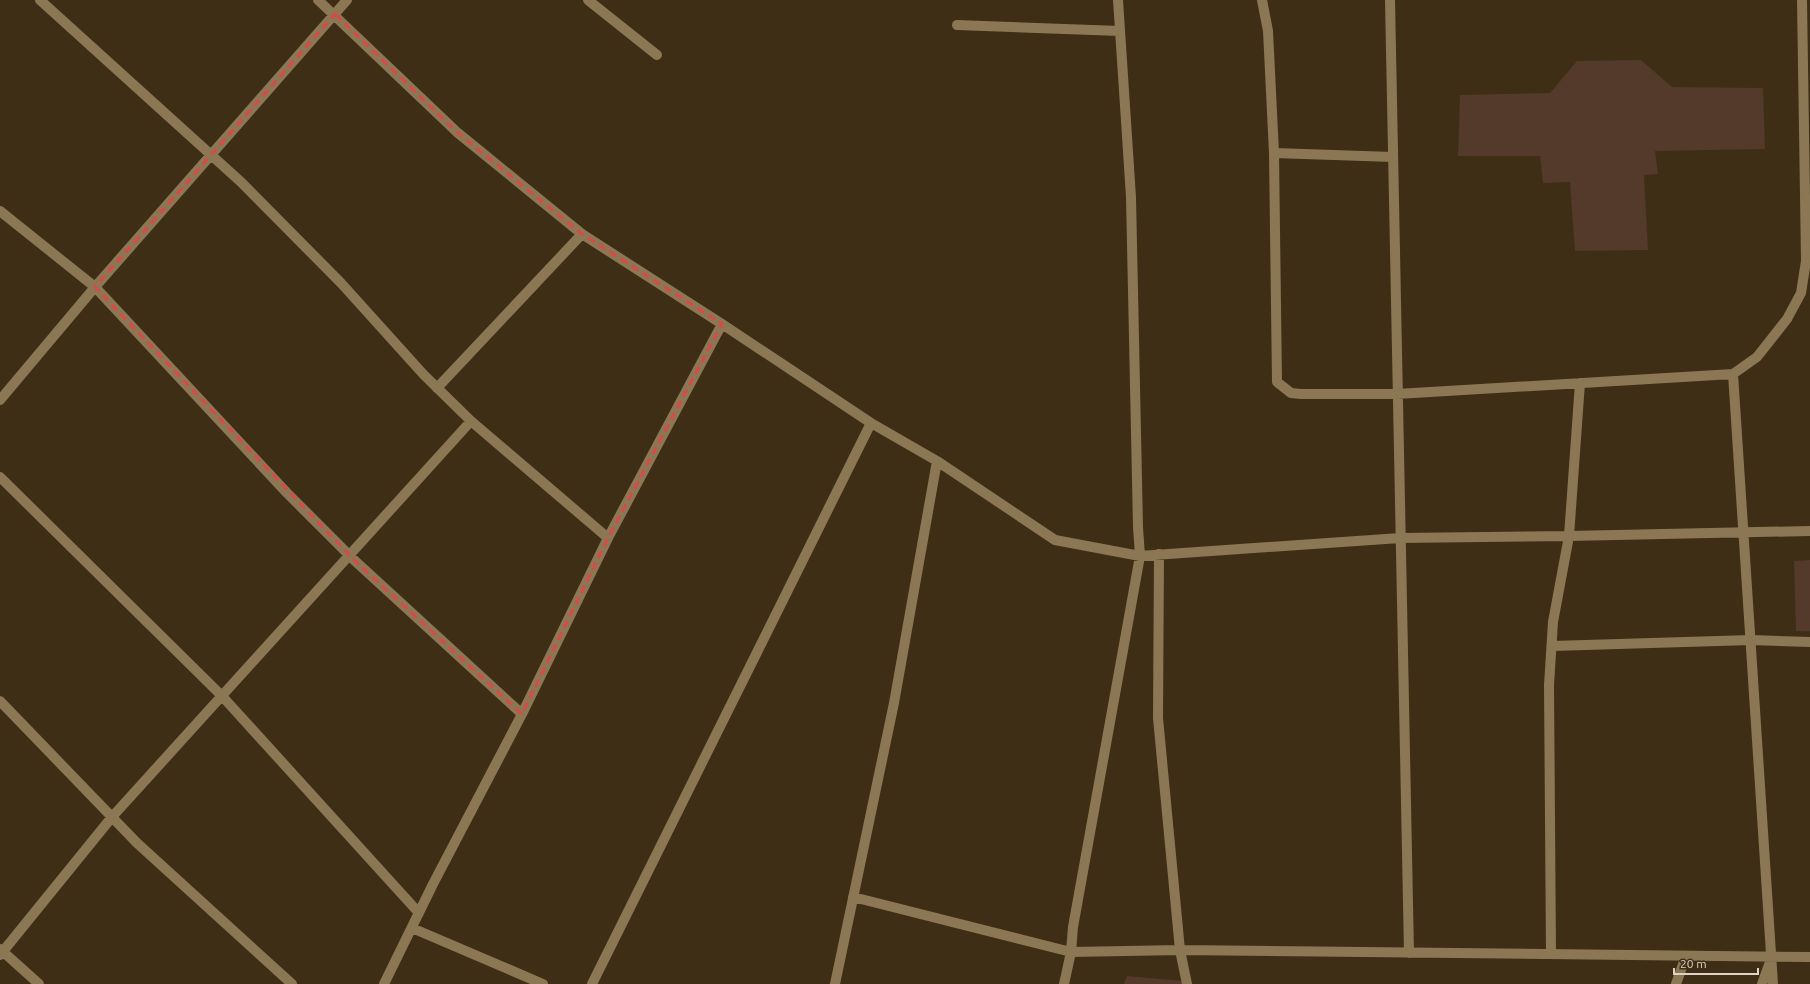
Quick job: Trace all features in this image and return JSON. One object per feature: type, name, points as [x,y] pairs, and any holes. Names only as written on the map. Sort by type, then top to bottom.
[{"type":"street","points":[[40,0],[211,154],[341,283],[437,388],[471,422],[608,538]]},
{"type":"street","points":[[318,0],[458,133],[582,234],[722,324],[871,423],[938,461],[1055,540],[1140,556],[1400,538],[1810,531]]},
{"type":"street","points":[[0,400],[95,287],[347,0]]},
{"type":"street","points":[[588,0],[657,55]]},
{"type":"street","points":[[1064,984],[1071,952],[1073,927],[1140,556],[1138,527],[1131,197],[1118,0]]},
{"type":"street","points":[[1262,0],[1268,31],[1274,153],[1277,382],[1291,393],[1300,394],[1397,394],[1733,374],[1757,357],[1788,319],[1801,293],[1806,261],[1802,0]]},
{"type":"street","points":[[1390,0],[1409,953]]},
{"type":"street","points":[[957,25],[1120,31]]},
{"type":"street","points":[[1274,153],[1393,157]]},
{"type":"street","points":[[0,211],[95,287],[287,493],[349,555],[522,714]]},
{"type":"street","points":[[437,388],[582,234]]},
{"type":"street","points":[[384,984],[522,714],[608,538],[722,324]]},
{"type":"street","points":[[1733,374],[1773,984]]},
{"type":"street","points":[[1551,954],[1549,684],[1553,622],[1569,536],[1580,383]]},
{"type":"street","points":[[39,984],[1,952],[112,817],[471,422]]},
{"type":"street","points":[[592,984],[871,423]]},
{"type":"street","points":[[835,984],[894,703],[938,461]]},
{"type":"street","points":[[0,477],[222,696],[419,913]]},
{"type":"street","points":[[1159,554],[1158,718],[1180,950],[1187,984]]},
{"type":"street","points":[[1552,646],[1751,640],[1810,642]]},
{"type":"street","points":[[0,701],[137,843],[292,984]]},
{"type":"street","points":[[853,897],[1071,952],[1180,950],[1810,957]]},
{"type":"street","points":[[412,928],[543,984]]},
{"type":"street","points":[[1676,984],[1686,956]]},
{"type":"street","points":[[1762,984],[1772,957]]},
{"type":"highlighted area","points":[[335,14],[458,133],[582,234],[722,324],[608,538],[522,714],[354,560],[95,287]]},
{"type":"building","points":[[1641,60],[1672,87],[1763,88],[1765,149],[1655,151],[1658,174],[1644,175],[1648,250],[1575,251],[1570,182],[1543,183],[1540,156],[1458,156],[1460,95],[1550,93],[1577,61]]},
{"type":"building","points":[[1810,560],[1810,631],[1796,631],[1794,561]]},
{"type":"building","points":[[1127,976],[1183,981],[1183,984],[1124,984]]}]
